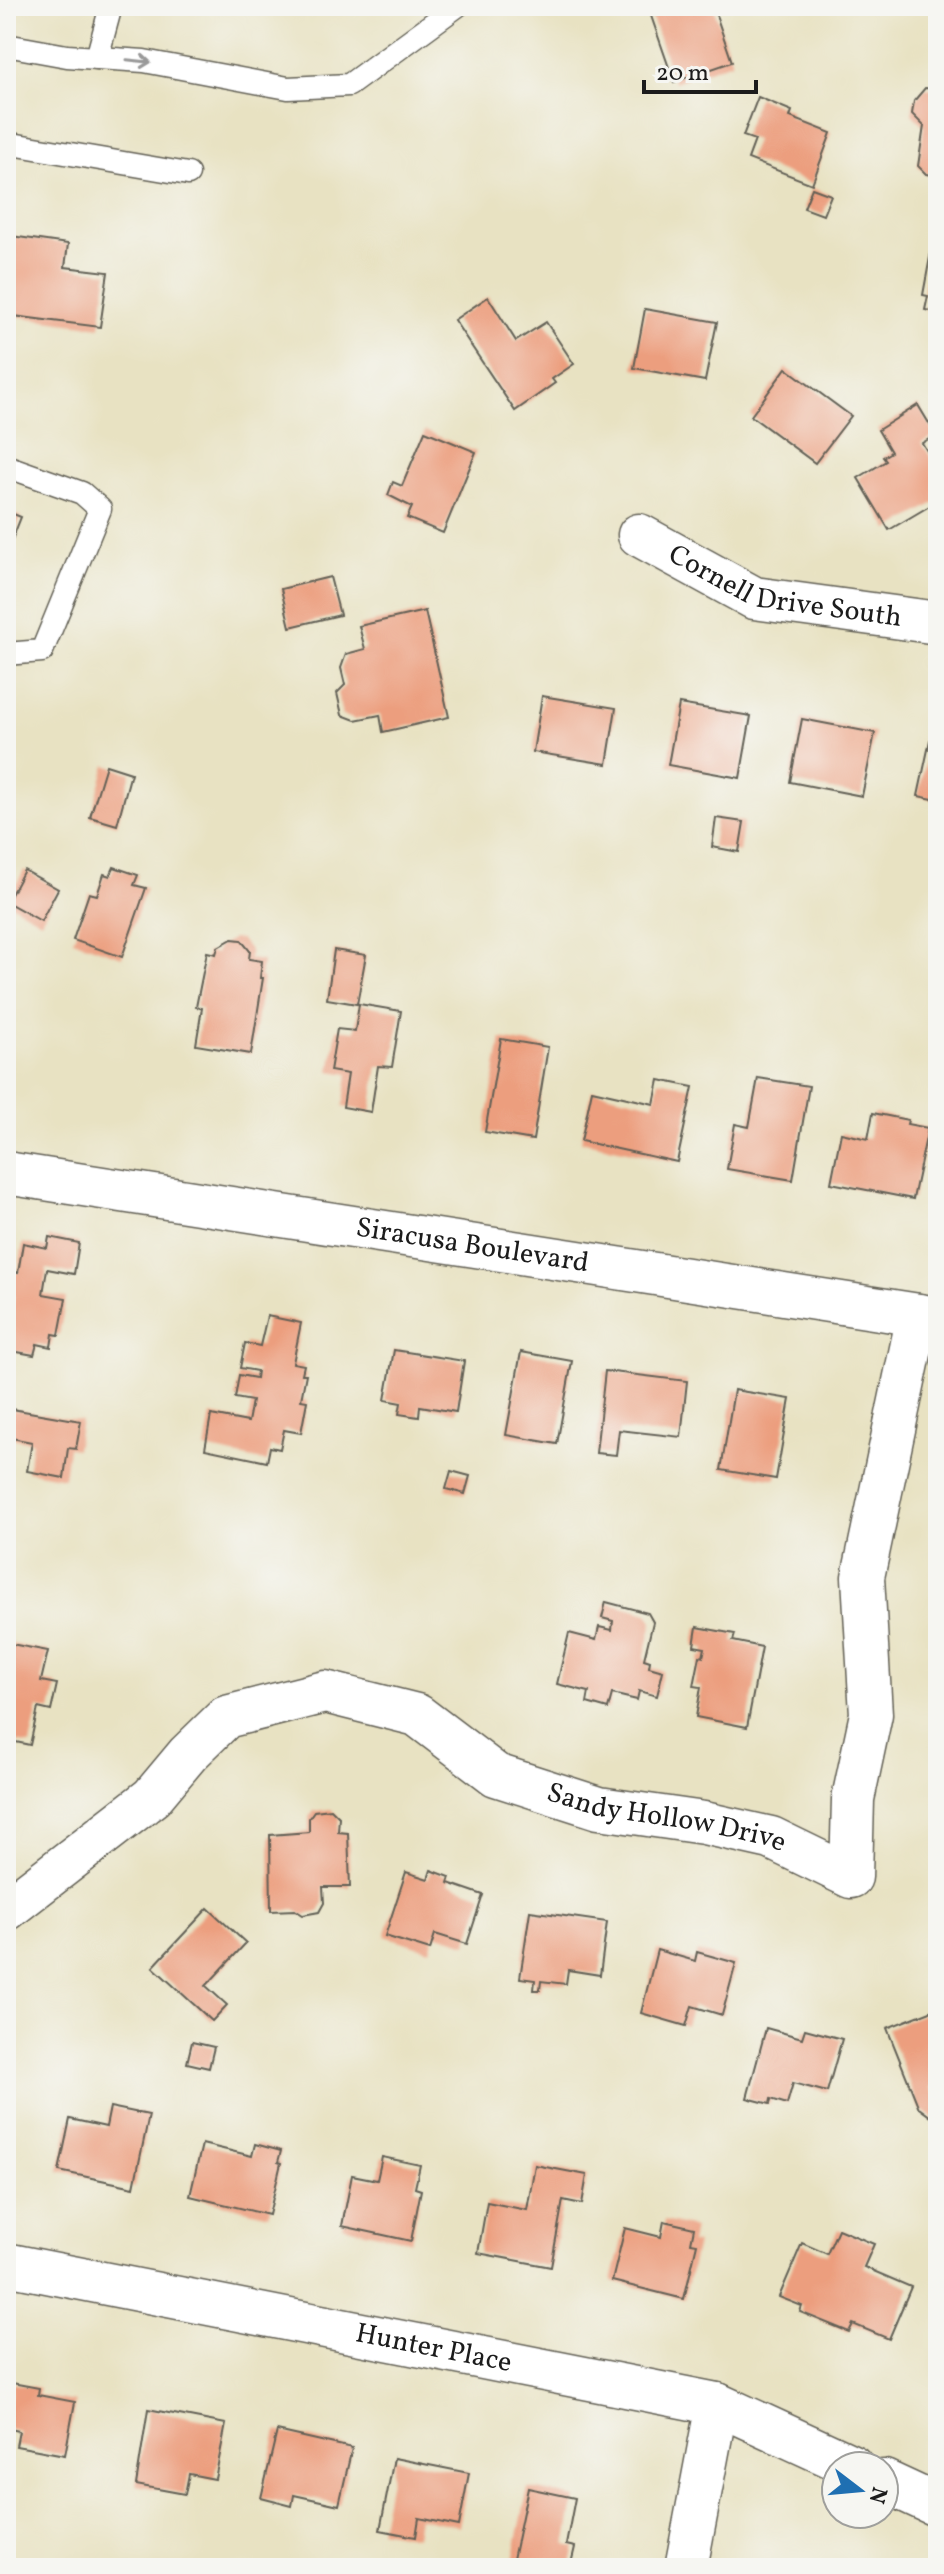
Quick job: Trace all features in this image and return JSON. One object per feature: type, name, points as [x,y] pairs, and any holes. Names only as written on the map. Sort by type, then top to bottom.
[{"type":"street","name":"Cornell Drive South","points":[[639,535],[754,598],[938,623]]},
{"type":"street","name":"Siracusa Boulevard","points":[[6,1173],[928,1317]]},
{"type":"street","name":"Sandy Hollow Drive","points":[[6,1910],[152,1797],[188,1754],[226,1717],[325,1692],[417,1715],[496,1775],[599,1808],[704,1823],[771,1838],[851,1877],[853,1799],[871,1714],[863,1577],[928,1317]]},
{"type":"street","name":"Hunter Place","points":[[6,2264],[717,2404],[820,2451]]},
{"type":"street","points":[[686,2568],[717,2404]]},
{"type":"street","points":[[900,2488],[938,2506]]},
{"type":"lane","points":[[97,58],[111,6]]},
{"type":"lane","points":[[6,45],[67,56],[144,61],[288,88],[349,85],[457,6]]},
{"type":"lane","points":[[6,143],[188,174]]},
{"type":"lane","points":[[6,466],[82,493],[100,509],[42,651],[6,654]]},
{"type":"building","points":[[671,6],[713,6],[732,62],[674,82],[650,13]]},
{"type":"building","points":[[925,88],[935,89],[938,94],[938,176],[926,174],[918,166],[924,126],[912,114],[914,101]]},
{"type":"building","points":[[758,97],[792,111],[790,117],[831,133],[812,184],[748,159],[755,140],[743,136]]},
{"type":"building","points":[[812,188],[831,195],[823,215],[804,208]]},
{"type":"building","points":[[935,230],[938,230],[938,312],[925,310],[928,296],[923,295]]},
{"type":"building","points":[[11,236],[68,244],[65,267],[108,272],[100,327],[6,315],[6,258]]},
{"type":"building","points":[[488,297],[516,341],[546,322],[574,364],[552,379],[555,383],[515,411],[454,320]]},
{"type":"building","points":[[645,309],[717,322],[705,381],[634,368]]},
{"type":"building","points":[[786,368],[851,416],[815,463],[751,416]]},
{"type":"building","points":[[918,405],[936,435],[922,443],[938,468],[938,501],[889,530],[858,478],[886,461],[883,457],[891,452],[878,430]]},
{"type":"building","points":[[425,431],[476,452],[443,533],[407,518],[412,507],[388,495],[393,482],[402,486]]},
{"type":"building","points":[[6,511],[21,517],[6,555]]},
{"type":"building","points":[[330,577],[340,615],[290,627],[281,589]]},
{"type":"building","points":[[425,611],[449,717],[383,732],[380,715],[355,720],[342,715],[337,693],[345,685],[341,668],[346,654],[365,649],[359,626]]},
{"type":"building","points":[[542,696],[616,708],[607,764],[533,752]]},
{"type":"building","points":[[679,704],[751,716],[740,778],[668,765]]},
{"type":"building","points":[[802,719],[875,733],[862,796],[790,782]]},
{"type":"building","points":[[930,740],[938,741],[938,800],[918,796]]},
{"type":"building","points":[[106,765],[131,773],[117,825],[90,817]]},
{"type":"building","points":[[716,818],[744,822],[739,852],[712,847]]},
{"type":"building","points":[[114,867],[138,875],[134,885],[146,888],[122,957],[73,940],[89,893],[97,895],[104,874],[110,876]]},
{"type":"building","points":[[24,870],[58,889],[41,921],[7,902]]},
{"type":"building","points":[[232,939],[241,940],[250,951],[249,959],[262,961],[260,978],[263,978],[251,1054],[196,1045],[202,1008],[196,1007],[207,952],[216,954],[218,947]]},
{"type":"building","points":[[334,950],[366,955],[357,1004],[327,999]]},
{"type":"building","points":[[359,1004],[401,1011],[392,1067],[378,1066],[371,1112],[343,1107],[348,1074],[330,1071],[337,1029],[355,1031]]},
{"type":"building","points":[[501,1039],[548,1047],[533,1140],[485,1132]]},
{"type":"building","points":[[758,1078],[809,1086],[793,1180],[727,1169],[735,1124],[749,1127]]},
{"type":"building","points":[[659,1080],[693,1087],[677,1162],[581,1141],[592,1090],[654,1104]]},
{"type":"building","points":[[873,1113],[908,1120],[907,1124],[928,1128],[913,1199],[831,1183],[841,1133],[868,1139]]},
{"type":"building","points":[[49,1237],[79,1243],[74,1274],[47,1269],[43,1294],[66,1298],[59,1335],[53,1334],[51,1347],[37,1344],[34,1355],[6,1350],[6,1323],[9,1323],[14,1296],[6,1295],[6,1271],[18,1273],[23,1243],[47,1248]]},
{"type":"building","points":[[267,1316],[301,1323],[293,1363],[304,1365],[302,1374],[306,1374],[301,1400],[307,1401],[301,1433],[284,1430],[280,1449],[270,1447],[267,1462],[205,1449],[211,1415],[248,1422],[252,1401],[235,1398],[239,1375],[256,1378],[257,1371],[240,1368],[245,1343],[260,1346]]},
{"type":"building","points":[[394,1350],[464,1361],[456,1412],[420,1406],[419,1417],[399,1414],[401,1403],[385,1400]]},
{"type":"building","points":[[521,1352],[572,1361],[557,1444],[506,1435]]},
{"type":"building","points":[[605,1371],[687,1381],[681,1437],[619,1430],[616,1455],[596,1453]]},
{"type":"building","points":[[734,1390],[790,1399],[776,1479],[721,1470]]},
{"type":"building","points":[[6,1408],[81,1421],[76,1449],[68,1448],[64,1478],[27,1471],[32,1442],[6,1437]]},
{"type":"building","points":[[451,1471],[470,1476],[465,1494],[446,1489]]},
{"type":"building","points":[[606,1602],[648,1613],[653,1622],[644,1659],[650,1661],[649,1667],[663,1671],[657,1696],[639,1691],[637,1700],[612,1694],[608,1709],[587,1703],[589,1692],[557,1684],[569,1633],[596,1640],[599,1627],[612,1630],[613,1621],[602,1618]]},
{"type":"building","points":[[697,1627],[735,1634],[733,1641],[762,1647],[747,1727],[696,1717],[701,1687],[694,1686],[700,1656],[703,1657],[705,1648],[694,1646]]},
{"type":"building","points":[[6,1643],[48,1651],[41,1681],[57,1684],[51,1711],[38,1708],[30,1745],[6,1740]]},
{"type":"building","points":[[331,1809],[339,1817],[338,1832],[348,1833],[350,1887],[323,1887],[324,1903],[319,1912],[303,1915],[295,1910],[271,1911],[270,1835],[309,1832],[309,1818],[314,1811]]},
{"type":"building","points":[[431,1870],[450,1877],[448,1883],[483,1895],[467,1944],[435,1934],[430,1950],[385,1936],[406,1872],[428,1879]]},
{"type":"building","points":[[208,1908],[246,1943],[206,1986],[227,2005],[212,2021],[153,1967]]},
{"type":"building","points":[[530,1911],[607,1922],[600,1975],[568,1970],[566,1984],[541,1981],[540,1990],[534,1990],[535,1980],[520,1978]]},
{"type":"building","points":[[657,1950],[695,1961],[697,1952],[736,1963],[722,2015],[692,2006],[686,2026],[641,2013]]},
{"type":"building","points":[[938,2008],[938,2084],[931,2087],[938,2100],[938,2122],[919,2108],[887,2028]]},
{"type":"building","points":[[766,2028],[802,2038],[805,2029],[842,2039],[827,2092],[793,2083],[787,2104],[771,2099],[770,2104],[747,2098]]},
{"type":"building","points":[[192,2042],[214,2047],[209,2068],[187,2063]]},
{"type":"building","points":[[110,2107],[149,2115],[134,2187],[59,2171],[70,2119],[106,2127]]},
{"type":"building","points":[[202,2144],[252,2156],[255,2144],[281,2151],[269,2215],[190,2196]]},
{"type":"building","points":[[382,2157],[420,2165],[415,2188],[421,2190],[411,2241],[342,2226],[352,2175],[377,2180]]},
{"type":"building","points":[[535,2165],[587,2175],[582,2204],[563,2200],[551,2267],[478,2253],[487,2202],[527,2210]]},
{"type":"building","points":[[664,2221],[694,2228],[691,2243],[697,2244],[684,2299],[612,2281],[625,2228],[661,2237]]},
{"type":"building","points":[[838,2229],[874,2244],[864,2267],[911,2287],[889,2339],[853,2324],[849,2332],[800,2312],[802,2306],[779,2297],[802,2243],[827,2254]]},
{"type":"building","points":[[12,2383],[39,2388],[38,2395],[75,2402],[65,2455],[16,2446],[19,2431],[6,2428]]},
{"type":"building","points":[[148,2409],[226,2424],[215,2479],[189,2474],[185,2494],[136,2485]]},
{"type":"building","points":[[277,2431],[352,2448],[339,2505],[294,2495],[292,2506],[261,2498]]},
{"type":"building","points":[[394,2458],[469,2473],[459,2526],[419,2518],[416,2537],[380,2530]]},
{"type":"building","points":[[528,2488],[575,2498],[566,2545],[575,2547],[570,2568],[531,2568],[512,2564]]}]
